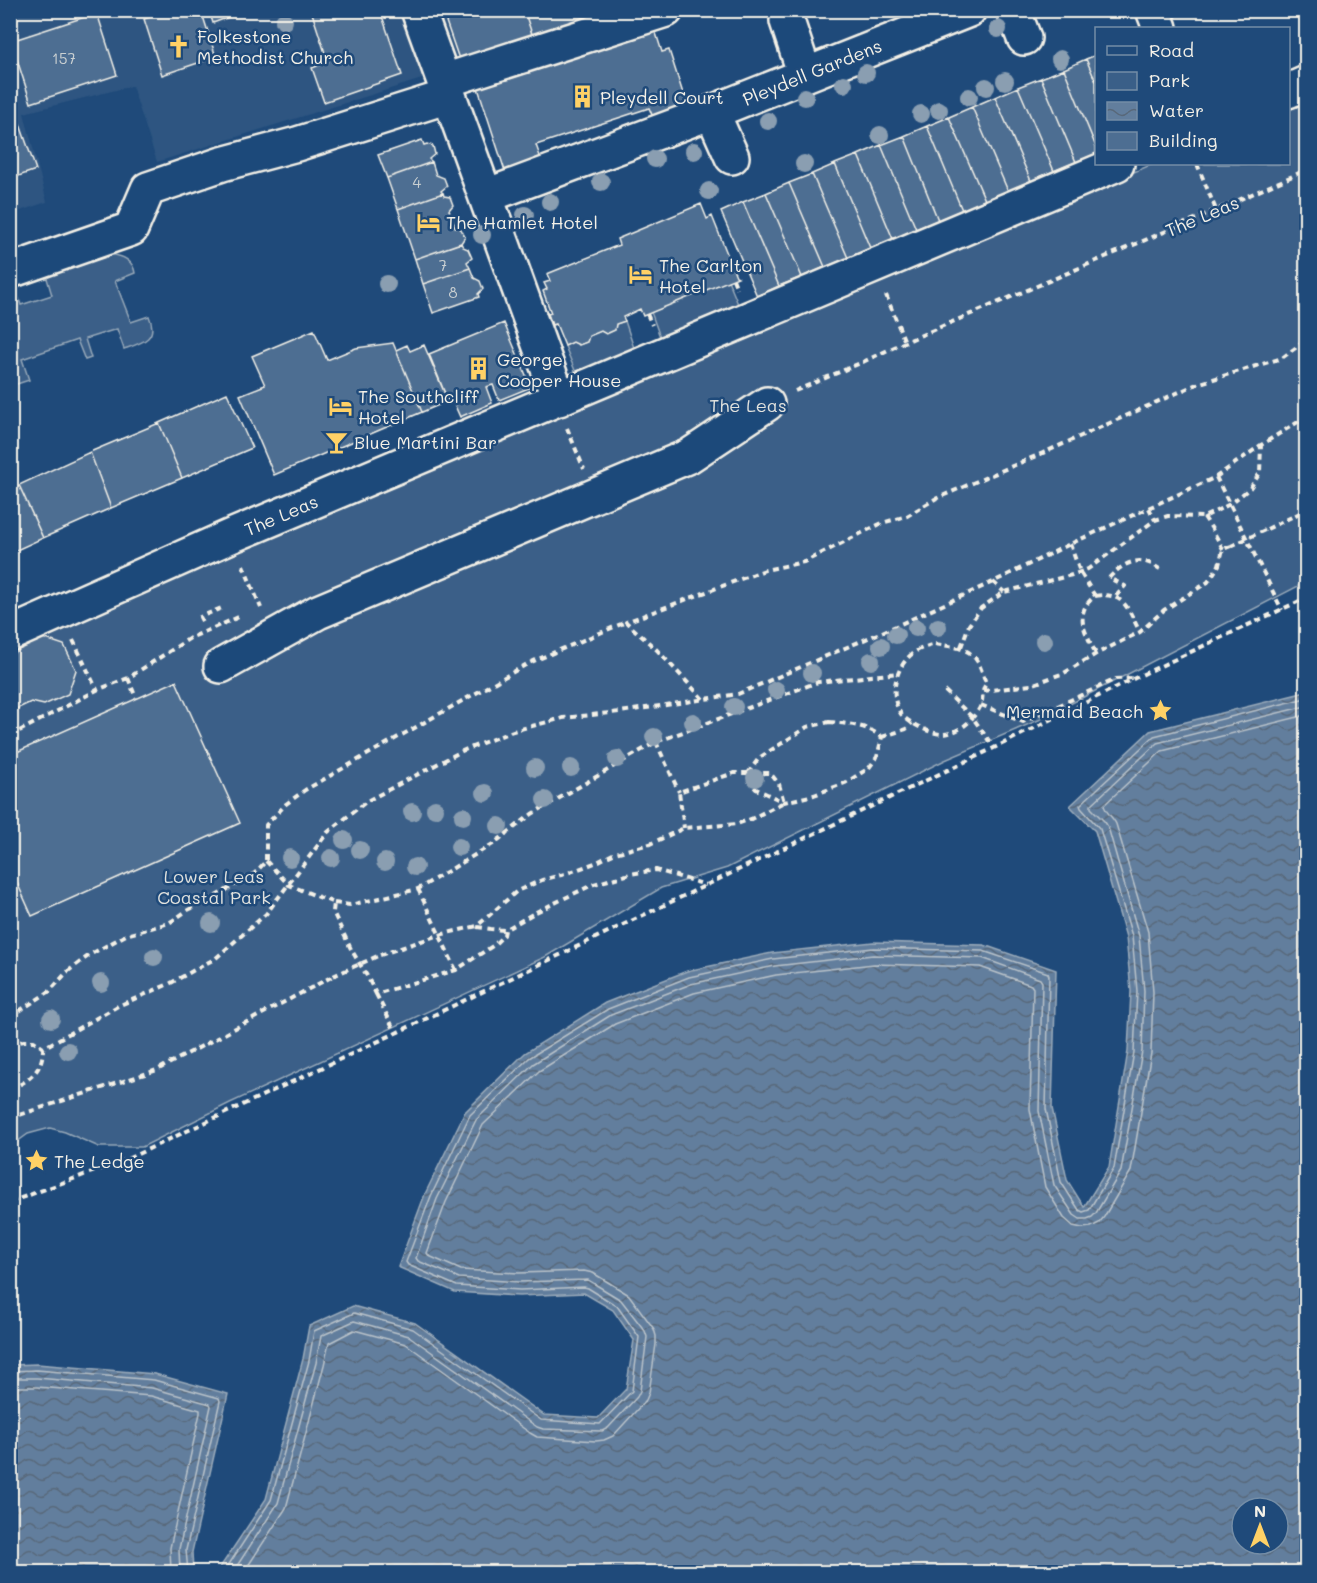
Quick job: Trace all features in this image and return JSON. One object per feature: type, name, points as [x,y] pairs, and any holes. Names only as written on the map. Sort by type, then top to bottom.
[{"type":"street","points":[[418,10],[559,399]]},
{"type":"street","points":[[10,271],[132,229],[148,189],[222,164],[297,144],[666,10]]},
{"type":"street","name":"Pleydell Gardens","points":[[486,196],[712,112],[969,10]]},
{"type":"street","points":[[1153,10],[1160,27]]},
{"type":"street","points":[[787,21],[805,75]]},
{"type":"street","points":[[1290,90],[1306,83]]},
{"type":"street","points":[[712,112],[732,157]]},
{"type":"street","name":"The Leas","points":[[10,634],[231,536],[1115,165]]},
{"type":"street","points":[[221,666],[318,612],[689,456],[767,404]]},
{"type":"path","points":[[1197,165],[1216,210]]},
{"type":"path","name":"The Leas","points":[[767,404],[904,342],[1306,170]]},
{"type":"path","points":[[10,1017],[50,991],[67,972],[92,954],[126,935],[169,923],[255,873],[266,861],[266,825],[286,804],[305,790],[529,663],[626,622],[765,570],[804,562],[882,523],[907,516],[935,498],[1043,453],[1197,384],[1282,358],[1306,340]]},
{"type":"path","points":[[559,399],[560,412],[587,477]]},
{"type":"path","points":[[43,1048],[118,1006],[169,984],[216,958],[266,914],[328,832],[367,801],[462,751],[513,731],[563,718],[620,712],[738,694],[993,582],[1216,477],[1306,417]]},
{"type":"path","points":[[961,647],[969,625],[981,609],[1004,592],[1072,576],[1088,569],[1155,519],[1168,516],[1204,516],[1230,504],[1250,488],[1260,472],[1261,445]]},
{"type":"path","points":[[1216,477],[1282,610]]},
{"type":"path","points":[[1149,507],[1155,519]]},
{"type":"path","points":[[1223,549],[1306,510]]},
{"type":"path","points":[[983,692],[1031,685],[1064,674],[1096,654],[1140,632],[1164,610],[1208,582],[1219,566],[1223,549],[1204,516]]},
{"type":"path","points":[[1070,544],[1080,572],[1095,596]]},
{"type":"path","points":[[1116,597],[1125,586],[1110,579],[1117,569],[1135,562],[1146,561],[1160,569]]},
{"type":"path","points":[[993,582],[1004,592]]},
{"type":"path","points":[[1096,654],[1083,626],[1082,612],[1089,600],[1095,596],[1105,594],[1116,597],[1125,605],[1140,632]]},
{"type":"path","points":[[10,1202],[125,1160],[1306,598]]},
{"type":"path","points":[[202,621],[200,617],[224,607]]},
{"type":"path","points":[[60,612],[97,690]]},
{"type":"path","points":[[626,622],[657,650],[703,699]]},
{"type":"path","points":[[935,644],[961,647],[968,650],[982,668],[986,684],[983,688],[981,705],[973,718],[955,731],[941,734],[919,728],[901,714],[895,699],[898,673],[907,658],[921,648],[935,644]]},
{"type":"path","points":[[266,861],[289,885],[334,903],[350,905],[418,889],[493,844],[532,814],[656,742],[818,682],[898,673]]},
{"type":"path","points":[[981,705],[1023,722],[1116,680],[1137,677]]},
{"type":"path","points":[[128,678],[136,698]]},
{"type":"path","points":[[945,691],[973,718],[994,748]]},
{"type":"path","points":[[784,802],[756,789],[749,781],[749,772],[759,758],[807,728],[829,722],[871,729],[882,737]]},
{"type":"path","points":[[882,737],[906,729],[912,723]]},
{"type":"path","points":[[477,926],[517,891],[542,880],[595,863],[615,853],[650,844],[684,828],[737,824],[752,819],[784,802],[814,795],[845,783],[869,768],[877,757],[882,737]]},
{"type":"path","points":[[656,742],[679,792],[684,828]]},
{"type":"path","points":[[679,792],[734,773],[770,773],[780,784],[784,802]]},
{"type":"path","points":[[10,1118],[157,1070],[333,976],[380,955],[439,935],[477,926],[505,930],[594,884],[630,874],[656,870],[707,885]]},
{"type":"path","points":[[418,889],[456,970]]},
{"type":"path","points":[[334,903],[333,912],[396,1033]]},
{"type":"path","points":[[376,994],[456,970],[494,945],[504,935],[505,930]]},
{"type":"path","points":[[10,1044],[34,1041],[43,1048]]},
{"type":"path","points":[[10,1089],[37,1071],[43,1060],[43,1048]]},
{"type":"shaded area","points":[[10,11],[639,11],[157,162],[132,86],[24,113],[47,202],[11,214]]},
{"type":"green space","name":"Lower Leas Coastal Park","points":[[1306,98],[1306,582],[1041,719],[945,760],[727,868],[661,888],[545,957],[230,1103],[142,1147],[99,1147],[50,1128],[28,1134],[17,1142],[11,1157],[11,646],[1151,165],[1290,165],[1290,106]]},
{"type":"green space","points":[[108,254],[117,255],[132,264],[135,273],[115,281],[131,322],[149,316],[152,324],[150,335],[142,342],[124,349],[117,329],[85,339],[91,358],[85,360],[77,340],[22,359],[29,380],[11,386],[10,286],[14,285],[21,305],[52,295],[46,275]]},
{"type":"green space","points":[[728,280],[738,304],[660,337],[651,312]]},
{"type":"green space","points":[[625,321],[634,348],[576,373],[565,346],[573,342],[579,345],[587,342],[589,336],[601,331],[607,334],[615,330],[616,324]]},
{"type":"water","points":[[1306,692],[1306,1572],[217,1572],[266,1499],[303,1359],[309,1326],[353,1306],[415,1323],[544,1415],[598,1418],[626,1389],[634,1340],[613,1310],[584,1293],[519,1296],[455,1292],[398,1267],[425,1194],[465,1112],[525,1053],[605,1003],[687,971],[772,953],[873,942],[984,945],[1056,970],[1052,1108],[1067,1180],[1084,1207],[1109,1167],[1128,1051],[1131,991],[1126,937],[1095,831],[1070,806],[1150,731]]},
{"type":"water","points":[[37,1364],[155,1374],[228,1394],[192,1552],[193,1572],[11,1572],[11,1365]]},
{"type":"building","points":[[171,10],[201,10],[216,57],[162,75],[144,19]]},
{"type":"building","points":[[209,10],[248,10],[213,23]]},
{"type":"building","points":[[311,10],[380,10],[402,75],[324,102],[312,68],[328,62]]},
{"type":"building","points":[[442,10],[524,10],[534,40],[460,62]]},
{"type":"building","points":[[524,10],[605,10],[608,17],[534,40]]},
{"type":"building","points":[[97,13],[117,75],[31,103],[11,41]]},
{"type":"building","name":"Pleydell Court","points":[[655,30],[662,52],[669,50],[687,106],[653,117],[649,108],[536,145],[541,159],[505,171],[478,88]]},
{"type":"building","points":[[1095,55],[1095,80],[1086,59]]},
{"type":"building","points":[[1086,59],[1095,80],[1095,145],[1064,69]]},
{"type":"building","points":[[1064,69],[1095,145],[1095,154],[1076,162],[1041,78]]},
{"type":"building","points":[[1041,78],[1076,162],[1054,171],[1018,87]]},
{"type":"building","points":[[1018,87],[1054,171],[1031,181],[995,97]]},
{"type":"building","points":[[10,96],[36,170],[10,179]]},
{"type":"building","points":[[995,97],[1031,181],[1008,191],[972,107]]},
{"type":"building","points":[[972,107],[1008,191],[985,200],[949,117]]},
{"type":"building","points":[[949,117],[985,200],[962,210],[927,126]]},
{"type":"building","points":[[927,126],[962,210],[938,220],[904,136]]},
{"type":"building","points":[[904,136],[938,220],[916,229],[881,145]]},
{"type":"building","points":[[422,140],[424,145],[433,146],[435,154],[429,159],[432,162],[387,178],[378,155]]},
{"type":"building","points":[[881,145],[916,229],[893,239],[858,155]]},
{"type":"building","points":[[858,155],[893,239],[870,248],[835,164]]},
{"type":"building","points":[[432,162],[436,175],[444,178],[447,186],[441,191],[443,193],[398,209],[387,178]]},
{"type":"building","points":[[835,164],[870,248],[848,258],[812,174]]},
{"type":"building","points":[[812,174],[848,258],[825,267],[789,183]]},
{"type":"building","points":[[789,183],[825,267],[802,277],[766,193]]},
{"type":"building","name":"The Hamlet Hotel","points":[[443,193],[444,196],[450,197],[453,205],[449,210],[455,227],[461,229],[465,237],[461,243],[415,259],[398,209]]},
{"type":"building","points":[[766,193],[802,277],[779,286],[743,202]]},
{"type":"building","points":[[743,202],[779,286],[757,296],[721,212]]},
{"type":"building","name":"The Carlton Hotel","points":[[701,204],[707,219],[712,216],[738,277],[643,316],[640,309],[623,317],[625,321],[616,324],[615,330],[606,334],[601,331],[589,336],[587,342],[579,345],[573,342],[565,346],[556,324],[552,325],[548,314],[551,313],[543,291],[547,289],[544,283],[550,281],[547,274],[619,245],[617,239]]},
{"type":"building","points":[[461,243],[468,249],[472,258],[467,262],[470,268],[423,284],[415,259]]},
{"type":"building","points":[[470,268],[474,278],[480,281],[483,289],[478,294],[479,297],[433,313],[423,284]]},
{"type":"building","name":"George Cooper House","points":[[504,323],[531,387],[499,400],[493,385],[486,387],[492,403],[460,417],[452,399],[448,401],[429,354]]},
{"type":"building","name":"The Southcliff Hotel","points":[[314,330],[327,360],[356,348],[393,343],[422,412],[274,475],[240,395],[265,385],[252,356]]},
{"type":"building","name":"The Southcliff Hotel","points":[[314,330],[327,360],[356,348],[393,343],[396,350],[407,345],[410,351],[424,345],[448,401],[274,475],[240,395],[265,385],[252,356]]},
{"type":"building","points":[[227,393],[252,448],[182,478],[159,423]]},
{"type":"building","points":[[159,423],[182,478],[111,508],[90,452]]},
{"type":"building","points":[[90,452],[111,508],[43,538],[19,485]]},
{"type":"building","points":[[19,485],[43,538],[10,553],[10,489]]},
{"type":"building","points":[[40,637],[64,645],[76,670],[68,694],[44,705],[31,702],[10,712],[10,661],[17,647]]},
{"type":"building","points":[[176,681],[240,823],[32,916],[14,876],[10,878],[10,755]]},
{"type":"place","name":"Folkestone Methodist Church","points":[[179,46]]},
{"type":"place","name":"Pleydell Court","points":[[582,97]]},
{"type":"place","name":"The Hamlet Hotel","points":[[428,222]]},
{"type":"place","name":"The Carlton Hotel","points":[[641,275]]},
{"type":"place","name":"George Cooper House","points":[[479,369]]},
{"type":"place","name":"The Southcliff Hotel","points":[[340,406]]},
{"type":"place","name":"Blue Martini Bar","points":[[336,442]]},
{"type":"place","name":"Mermaid Beach","points":[[1161,711]]},
{"type":"place","name":"The Ledge","points":[[36,1161]]}]
